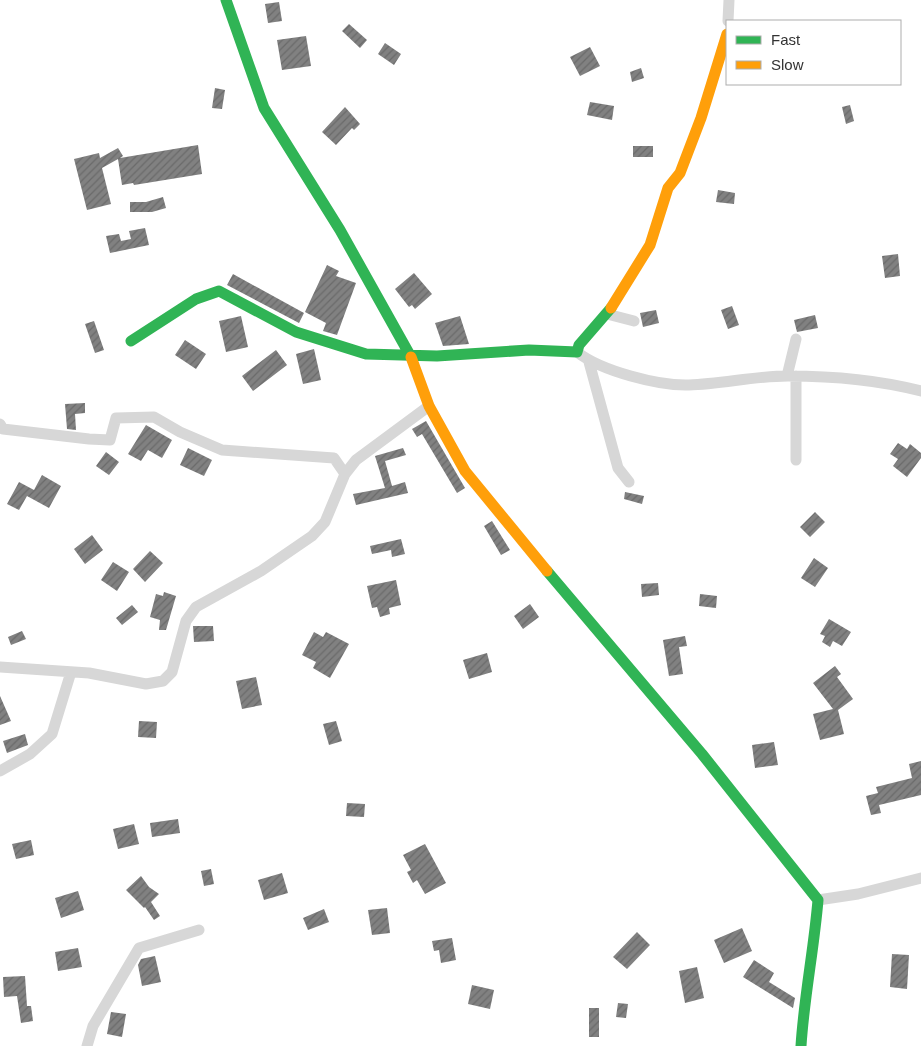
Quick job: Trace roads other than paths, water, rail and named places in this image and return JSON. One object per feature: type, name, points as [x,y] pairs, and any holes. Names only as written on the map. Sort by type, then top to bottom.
[{"type":"street","points":[[226,0],[264,108],[340,230],[411,356],[429,406],[465,471],[702,754],[818,900],[813,956],[804,997],[801,1046]]},
{"type":"street","points":[[728,20],[729,0]]},
{"type":"street","points":[[577,352],[579,344],[608,314],[638,268],[650,244],[668,188],[680,173],[701,118],[726,37]]},
{"type":"street","points":[[131,341],[160,324],[193,300],[209,292],[219,291],[296,332],[366,354],[411,356],[530,350],[577,352],[589,362],[617,372],[687,385],[791,376],[890,383],[921,391]]},
{"type":"street","points":[[608,314],[634,321]]},
{"type":"street","points":[[796,339],[791,376],[796,460]]},
{"type":"street","points":[[589,362],[618,468],[629,482]]},
{"type":"street","points":[[0,667],[89,673],[146,684],[164,681],[172,672],[186,621],[196,607],[260,572],[312,536],[325,522],[346,474],[356,460],[370,447],[429,406]]},
{"type":"street","points":[[0,424],[2,429],[110,440],[116,418],[154,417],[180,432],[222,450],[334,458],[346,474]]},
{"type":"street","points":[[0,772],[30,754],[52,734],[71,672]]},
{"type":"street","points":[[818,900],[858,894],[921,878]]},
{"type":"street","points":[[87,1046],[93,1026],[139,948],[199,930]]}]
